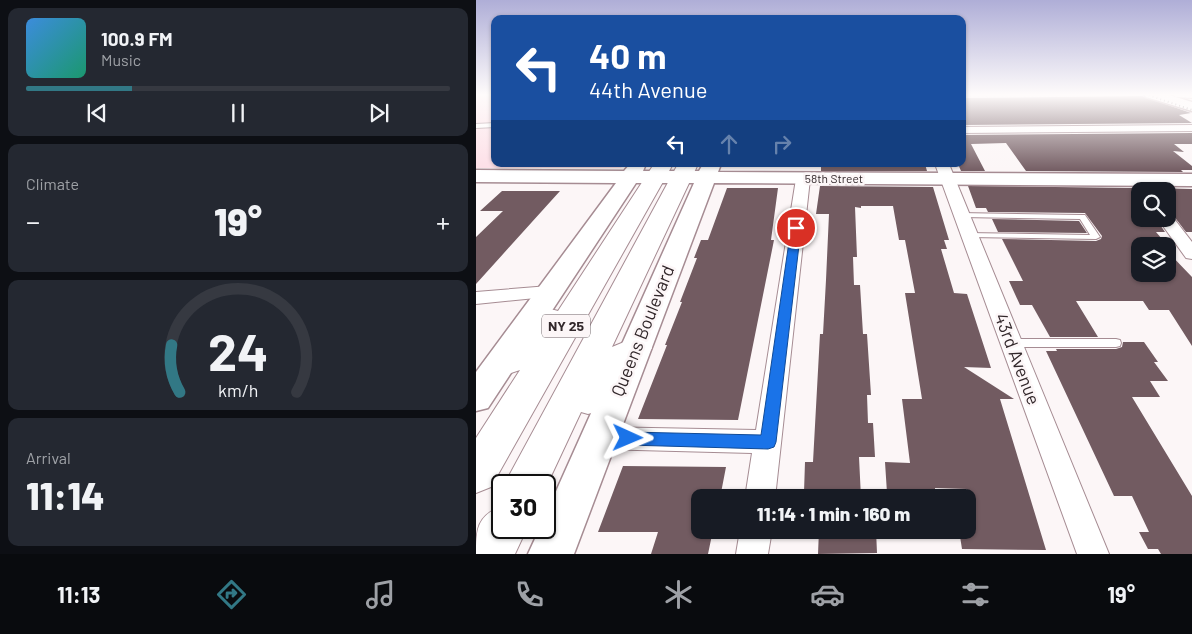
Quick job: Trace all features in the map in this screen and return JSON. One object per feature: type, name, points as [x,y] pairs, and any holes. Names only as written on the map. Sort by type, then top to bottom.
[{"type":"main road","name":"NY 25","points":[[476,474],[602,265],[672,171]]},
{"type":"main road","name":"Queens Boulevard","points":[[530,474],[672,171]]},
{"type":"main road","points":[[499,365],[521,354],[535,344],[563,301],[602,265]]},
{"type":"main road","points":[[542,474],[572,434],[604,370],[617,358],[636,348]]},
{"type":"main road","points":[[490,554],[498,539]]},
{"type":"street","points":[[966,130],[1192,128]]},
{"type":"street","points":[[476,398],[549,292],[672,171]]},
{"type":"street","name":"58th Street","points":[[476,176],[672,171],[803,179],[945,172],[1131,184]]},
{"type":"street","name":"Queens Boulevard","points":[[551,554],[636,348],[672,171]]},
{"type":"street","name":"43rd Avenue","points":[[945,172],[1092,554]]},
{"type":"street","points":[[761,489],[803,179]]},
{"type":"street","name":"58th Street","points":[[1172,182],[1192,180]]},
{"type":"street","points":[[1172,227],[1192,254]]},
{"type":"street","points":[[476,298],[549,292]]},
{"type":"street","points":[[599,438],[768,442]]},
{"type":"street","points":[[752,554],[754,539]]},
{"type":"lane","points":[[476,126],[491,126]]},
{"type":"lane","points":[[1082,217],[1096,237],[966,225],[1082,217]]},
{"type":"lane","points":[[1012,344],[1116,343]]},
{"type":"shaded area","points":[[476,120],[491,120],[491,167],[622,167],[621,168],[476,168]]},
{"type":"building","points":[[966,120],[1187,120],[1192,123],[966,125]]},
{"type":"building","points":[[1192,133],[1192,144],[1174,144],[1184,152],[1173,151],[1192,166],[1192,170],[1181,170],[1183,172],[1026,171],[1006,143],[971,144],[985,171],[961,171],[959,167],[966,167],[966,135]]},
{"type":"building","points":[[821,167],[926,167],[927,171],[821,171]]},
{"type":"building","points":[[820,186],[933,187],[949,240],[944,240],[947,249],[941,249],[954,293],[967,294],[991,368],[964,367],[1014,399],[1000,399],[1046,550],[962,549],[960,539],[976,539],[976,489],[887,489],[885,462],[910,463],[902,399],[922,399],[905,293],[915,293],[905,240],[899,240],[893,206],[855,207],[857,257],[853,257],[854,285],[860,285],[863,334],[867,334],[871,395],[867,395],[868,423],[873,423],[875,457],[859,457],[861,489],[804,489],[805,462],[813,462],[820,334],[823,334],[829,214],[816,214]]},
{"type":"building","points":[[968,186],[1131,188],[1131,227],[1162,227],[1165,232],[1156,232],[1160,237],[1131,237],[1131,282],[1176,282],[1176,260],[1192,277],[1192,346],[1169,310],[1149,310],[1143,301],[1076,301],[1098,337],[1050,337],[1032,305],[1020,305],[1009,281],[1023,281],[1002,239],[1096,241],[1101,239],[1102,236],[1085,213],[988,212],[986,208],[976,208]]},
{"type":"building","points":[[727,188],[778,188],[771,240],[774,240],[738,420],[638,419],[682,302],[680,302],[697,258],[694,258],[701,240],[708,240]]},
{"type":"building","points":[[1176,189],[1192,189],[1192,232],[1186,232],[1176,219]]},
{"type":"building","points":[[502,191],[560,191],[476,284],[476,237],[503,211],[480,211]]},
{"type":"building","points":[[992,219],[1079,221],[1087,233],[998,232]]},
{"type":"building","points":[[1123,342],[1144,342],[1158,362],[1154,362],[1168,381],[1150,381],[1160,397],[1132,397],[1192,496],[1192,554],[1161,554],[1158,549],[1148,549],[1139,532],[1149,532],[1132,496],[1114,496],[1046,351],[1057,351],[1056,349],[1116,349],[1122,347]]},
{"type":"building","points":[[623,466],[726,467],[722,489],[691,489],[691,539],[711,539],[708,554],[651,554],[658,532],[598,532]]},
{"type":"building","points":[[819,539],[876,539],[877,553],[818,554]]},
{"type":"route","points":[[628,438],[768,442],[796,228]]}]
